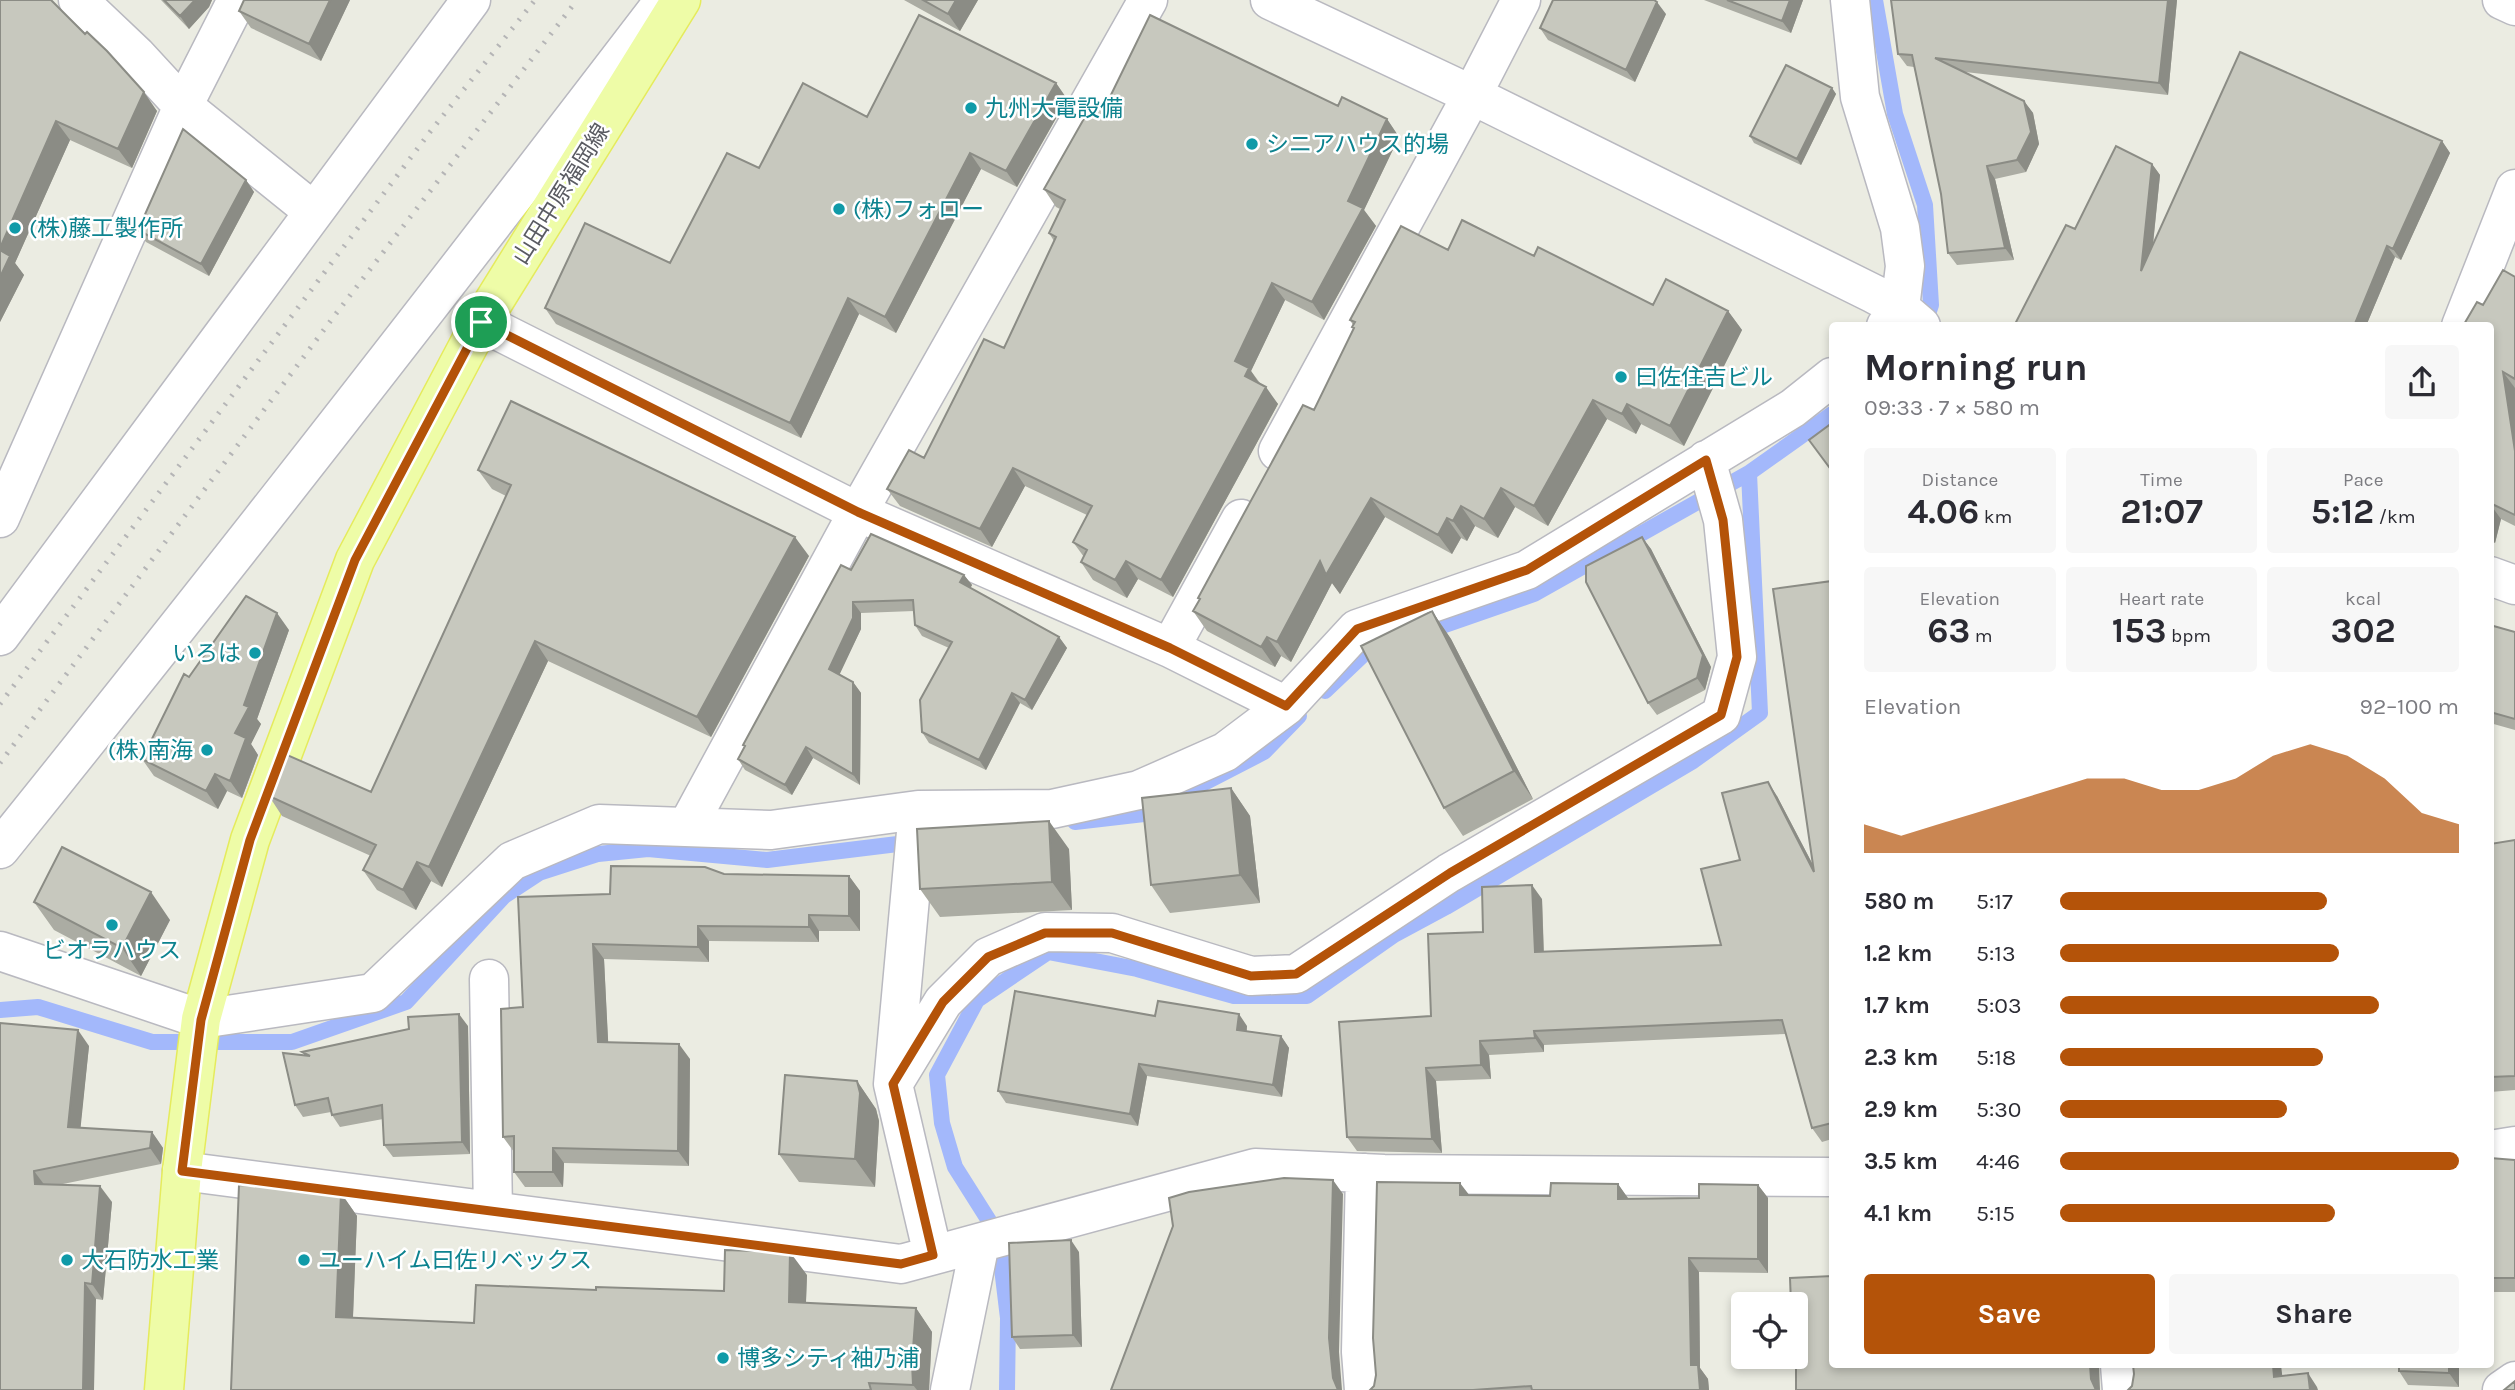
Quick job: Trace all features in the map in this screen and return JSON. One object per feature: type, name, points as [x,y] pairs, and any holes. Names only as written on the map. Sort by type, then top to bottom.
[{"type":"main road","name":"山田中原福岡線","points":[[164,1390],[182,1171],[201,1020],[250,840],[355,560],[481,322],[681,0]]},
{"type":"street","points":[[78,0],[136,55],[183,106],[313,211]]},
{"type":"street","points":[[0,518],[183,106],[237,0]]},
{"type":"street","points":[[0,636],[471,0]]},
{"type":"street","points":[[0,849],[210,589],[664,0]]},
{"type":"street","points":[[687,827],[858,512],[1148,0]]},
{"type":"street","points":[[1270,0],[1472,95],[1902,320],[1905,265],[1900,228],[1860,97],[1850,0]]},
{"type":"street","points":[[1170,648],[1472,95],[1521,0]]},
{"type":"street","points":[[2502,0],[2515,6]]},
{"type":"street","points":[[2463,322],[2515,189]]},
{"type":"street","points":[[481,322],[858,512],[1170,648],[1286,706]]},
{"type":"street","points":[[0,951],[201,1020],[373,993],[512,861],[599,824],[771,830],[918,810],[1052,809],[1139,790],[1225,752],[1286,706],[1357,629],[1527,570],[1793,408],[1829,379]]},
{"type":"street","points":[[893,1084],[943,1002],[988,957],[1045,933],[1112,933],[1251,976],[1296,974],[1450,873],[1721,715],[1737,657],[1723,520],[1706,460]]},
{"type":"street","points":[[2494,577],[2515,585]]},
{"type":"street","points":[[918,810],[893,1084],[933,1255]]},
{"type":"street","points":[[489,979],[493,1211]]},
{"type":"street","points":[[2494,1149],[2515,1146]]},
{"type":"street","points":[[182,1171],[901,1264],[1255,1168],[1365,1173],[1829,1177]]},
{"type":"street","points":[[1364,1390],[1361,1352],[1365,1173]]},
{"type":"street","points":[[950,1390],[980,1243]]},
{"type":"street","points":[[2120,1368],[2122,1390]]},
{"type":"street","points":[[2502,1390],[2515,1381]]},
{"type":"building","points":[[0,0],[51,0],[85,34],[87,32],[107,51],[144,92],[118,149],[56,121],[0,248]]},
{"type":"building","points":[[164,0],[195,0],[180,16]]},
{"type":"building","points":[[244,0],[330,0],[309,44],[239,11]]},
{"type":"building","points":[[923,0],[956,0],[948,14]]},
{"type":"building","points":[[1553,0],[1657,2],[1626,70],[1540,28]]},
{"type":"building","points":[[1727,0],[1790,0],[1782,21]]},
{"type":"building","points":[[1891,0],[2168,0],[2159,83],[1935,58],[2024,101],[2031,132],[2017,160],[1987,166],[2005,248],[1948,253],[1941,194],[1912,55],[1898,54]]},
{"type":"building","points":[[919,15],[1056,83],[1006,171],[970,153],[885,317],[848,298],[790,423],[545,308],[585,223],[670,263],[727,153],[759,168],[803,83],[867,117]]},
{"type":"building","points":[[1150,15],[1338,106],[1342,97],[1387,119],[1348,201],[1363,208],[1312,302],[1272,283],[1235,361],[1249,368],[1245,376],[1266,387],[1161,580],[1126,561],[1115,580],[1081,562],[1087,550],[1073,542],[1092,506],[1013,468],[980,529],[887,489],[909,450],[924,458],[984,339],[1004,348],[1056,237],[1049,233],[1065,200],[1044,189],[1094,101],[1105,107]]},
{"type":"building","points":[[2240,52],[2442,141],[2393,249],[2387,246],[2356,322],[2016,322],[2066,225],[2075,229],[2116,146],[2152,164],[2141,271]]},
{"type":"building","points":[[1786,65],[1832,88],[1797,159],[1750,136]]},
{"type":"building","points":[[183,129],[246,180],[201,264],[138,230]]},
{"type":"building","points":[[1462,220],[1534,256],[1538,247],[1653,305],[1666,279],[1728,311],[1670,426],[1627,404],[1622,414],[1593,400],[1534,506],[1501,488],[1484,519],[1461,506],[1453,521],[1447,518],[1438,535],[1371,498],[1326,575],[1320,561],[1277,642],[1267,637],[1261,647],[1193,611],[1303,405],[1314,410],[1354,328],[1352,327],[1355,322],[1350,320],[1401,226],[1448,250]]},
{"type":"building","points":[[0,250],[10,256],[0,277]]},
{"type":"building","points":[[2503,270],[2515,277],[2515,379],[2503,372],[2515,451],[2515,515],[2494,505],[2494,322],[2465,322],[2477,302],[2483,305]]},
{"type":"building","points":[[511,401],[795,537],[697,717],[535,641],[429,867],[417,862],[403,890],[363,870],[376,845],[269,796],[285,754],[371,792],[511,485],[478,470]]},
{"type":"building","points":[[1829,425],[1829,467],[1809,440]]},
{"type":"building","points":[[871,534],[964,575],[960,582],[1059,637],[1025,700],[1012,693],[979,760],[922,732],[920,700],[952,642],[915,625],[913,600],[853,602],[853,618],[829,669],[853,682],[853,774],[806,747],[785,785],[738,759],[745,746],[743,745],[841,565],[851,570]]},
{"type":"building","points":[[1642,537],[1703,655],[1697,678],[1648,703],[1586,582],[1586,566]]},
{"type":"building","points":[[1829,581],[1829,1124],[1812,1128],[1782,1020],[1534,1031],[1535,1038],[1480,1041],[1481,1065],[1426,1068],[1432,1139],[1347,1137],[1339,1022],[1431,1016],[1428,934],[1483,932],[1482,887],[1532,885],[1535,952],[1721,945],[1701,869],[1740,860],[1722,793],[1768,782],[1814,872],[1773,589]]},
{"type":"building","points":[[246,596],[277,613],[244,705],[249,707],[235,733],[246,738],[230,781],[215,774],[206,791],[142,759],[184,674],[189,677]]},
{"type":"building","points":[[1432,611],[1514,771],[1444,808],[1361,646]]},
{"type":"building","points":[[2494,626],[2515,632],[2515,719],[2494,713]]},
{"type":"building","points":[[1231,788],[1240,875],[1151,885],[1142,798]]},
{"type":"building","points":[[1049,821],[1052,882],[920,889],[917,829]]},
{"type":"building","points":[[2515,840],[2515,1076],[2494,1077],[2494,843]]},
{"type":"building","points":[[62,847],[151,892],[122,948],[34,902]]},
{"type":"building","points":[[611,866],[705,867],[724,874],[849,876],[849,916],[809,915],[809,927],[698,926],[698,947],[593,944],[598,1042],[679,1044],[678,1151],[553,1148],[553,1172],[514,1172],[514,1136],[503,1137],[501,1009],[523,1007],[518,897],[610,894]]},
{"type":"building","points":[[1015,991],[1155,1016],[1158,1001],[1239,1014],[1237,1030],[1281,1036],[1273,1085],[1139,1064],[1130,1114],[998,1091]]},
{"type":"building","points":[[459,1014],[462,1142],[384,1145],[382,1105],[332,1115],[328,1098],[295,1105],[283,1053],[310,1056],[302,1052],[409,1029],[408,1017]]},
{"type":"building","points":[[0,1023],[78,1030],[68,1127],[152,1132],[150,1148],[34,1171],[35,1184],[100,1186],[92,1284],[85,1283],[83,1390],[0,1390]]},
{"type":"building","points":[[785,1075],[857,1081],[860,1093],[855,1159],[779,1154]]},
{"type":"building","points":[[2494,1158],[2515,1160],[2515,1278],[2494,1278]]},
{"type":"building","points":[[1284,1178],[1333,1180],[1329,1338],[1333,1378],[1338,1390],[1111,1390],[1173,1226],[1169,1198],[1189,1192]]},
{"type":"building","points":[[1377,1182],[1460,1183],[1460,1195],[1550,1196],[1551,1183],[1618,1184],[1618,1199],[1699,1198],[1699,1184],[1758,1185],[1758,1259],[1689,1258],[1691,1365],[1698,1365],[1700,1390],[1532,1390],[1531,1386],[1473,1390],[1370,1390],[1374,1386],[1376,1375],[1373,1338]]},
{"type":"building","points":[[239,1185],[341,1193],[336,1317],[474,1323],[476,1285],[724,1291],[725,1250],[790,1252],[789,1302],[916,1308],[913,1385],[869,1383],[871,1390],[231,1390]]},
{"type":"building","points":[[1071,1240],[1073,1335],[1012,1337],[1009,1243]]},
{"type":"building","points":[[1829,1276],[1829,1368],[2090,1368],[2096,1390],[1796,1390],[1796,1369],[1808,1369],[1808,1292],[1791,1292],[1790,1278]]},
{"type":"building","points":[[2133,1368],[2273,1368],[2274,1377],[2308,1373],[2310,1390],[2128,1390],[2132,1386]]},
{"type":"building","points":[[2399,1368],[2449,1368],[2449,1373],[2399,1371]]},
{"type":"building","points":[[2515,1381],[2515,1390],[2504,1390]]},
{"type":"waterway","points":[[1875,0],[1895,114],[1925,205],[1931,305],[1925,322]]},
{"type":"waterway","points":[[1422,633],[1534,594],[1749,473],[1829,416]]},
{"type":"waterway","points":[[1007,1390],[1008,1318],[998,1235],[955,1167],[942,1123],[937,1075],[977,1000],[1048,952],[1137,969],[1234,996],[1307,996],[1394,935],[1693,761],[1760,713],[1749,473]]},
{"type":"waterway","points":[[1325,691],[1364,654],[1385,647]]},
{"type":"waterway","points":[[1075,822],[1144,814],[1264,752],[1299,716]]},
{"type":"waterway","points":[[0,1010],[38,1007],[152,1042],[292,1042],[406,1002],[504,896],[539,873],[598,854],[648,849],[767,860],[914,842]]},
{"type":"railway","points":[[0,704],[430,132],[535,0]]},
{"type":"railway","points":[[0,763],[335,315],[577,0]]},
{"type":"place","name":"九州大電設備","points":[[971,108]]},
{"type":"place","name":"シニアハウス的場","points":[[1252,144]]},
{"type":"place","name":"(株)フォロー","points":[[839,209]]},
{"type":"place","name":"(株)藤工製作所","points":[[15,228]]},
{"type":"place","name":"曰佐住吉ビル","points":[[1621,377]]},
{"type":"place","name":"いろは","points":[[255,653]]},
{"type":"place","name":"(株)南海","points":[[207,750]]},
{"type":"place","name":"ビオラハウス","points":[[112,925]]},
{"type":"place","name":"大石防水工業","points":[[67,1260]]},
{"type":"place","name":"ユーハイム曰佐リベックス","points":[[304,1260]]},
{"type":"place","name":"博多シティ袖乃浦","points":[[723,1358]]},
{"type":"route","points":[[481,322],[858,512],[1170,648],[1286,706],[1357,629],[1527,570],[1706,460],[1723,520],[1737,657],[1721,715],[1450,873],[1296,974],[1251,976],[1112,933],[1045,933],[988,957],[943,1002],[893,1084],[933,1255],[901,1264],[182,1171],[201,1020],[250,840],[355,560],[481,322]]}]
